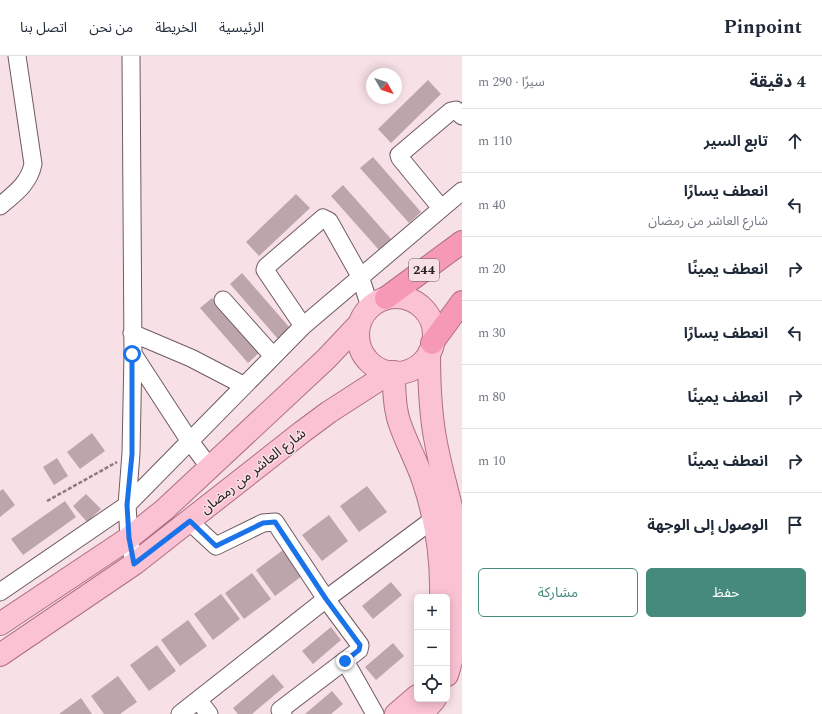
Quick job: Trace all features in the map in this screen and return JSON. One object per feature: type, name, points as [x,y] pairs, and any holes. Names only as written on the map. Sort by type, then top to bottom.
[{"type":"highway","name":"244","points":[[372,310],[462,242]]},
{"type":"highway","points":[[431,348],[462,302]]},
{"type":"main road","points":[[431,348],[414,368],[392,372],[375,366],[364,355],[358,340],[372,310],[405,298],[422,307],[432,324],[431,348],[429,383],[433,428],[455,525],[461,565],[459,644],[450,667]]},
{"type":"main road","name":"شارع العاشر من رمضان","points":[[0,624],[129,538],[164,510],[326,359],[372,310]]},
{"type":"main road","points":[[392,372],[399,420],[423,479],[435,518],[440,564],[441,594]]},
{"type":"main road","name":"شارع العاشر من رمضان","points":[[0,655],[134,564],[329,412],[392,372]]},
{"type":"main road","points":[[396,714],[414,699]]},
{"type":"main road","points":[[422,714],[432,702]]},
{"type":"street","points":[[0,206],[25,184],[32,172],[33,164],[17,56]]},
{"type":"street","points":[[131,56],[132,454],[127,505],[129,538],[134,564]]},
{"type":"street","points":[[441,208],[399,155],[451,111],[456,110],[462,116]]},
{"type":"street","points":[[0,592],[127,505],[243,385],[303,326],[360,276],[462,191]]},
{"type":"street","points":[[303,326],[266,273],[265,268],[321,218],[326,218],[329,221],[360,276],[372,310]]},
{"type":"street","points":[[223,300],[273,356]]},
{"type":"street","points":[[132,334],[191,358],[243,385]]},
{"type":"street","points":[[132,354],[189,440],[210,468]]},
{"type":"street","points":[[180,714],[199,701],[326,599],[435,518]]},
{"type":"street","points":[[190,521],[216,546],[263,523],[275,522],[326,599],[360,645],[359,650],[279,713]]},
{"type":"street","points":[[345,661],[375,714]]},
{"type":"street","points":[[199,701],[209,714]]},
{"type":"path","points":[[47,501],[132,454]]},
{"type":"building","points":[[428,80],[441,94],[391,143],[378,129]]},
{"type":"building","points":[[373,157],[421,212],[409,223],[360,168]]},
{"type":"building","points":[[343,185],[391,239],[379,250],[331,196]]},
{"type":"building","points":[[296,194],[310,208],[259,256],[246,242]]},
{"type":"building","points":[[242,273],[290,328],[278,339],[230,284]]},
{"type":"building","points":[[212,298],[260,352],[248,363],[200,308]]},
{"type":"building","points":[[92,433],[105,451],[80,469],[67,452]]},
{"type":"building","points":[[57,458],[68,476],[54,485],[43,467]]},
{"type":"building","points":[[367,486],[387,512],[359,532],[340,506]]},
{"type":"building","points":[[3,489],[15,505],[0,517],[0,491]]},
{"type":"building","points":[[86,494],[101,509],[87,522],[73,506]]},
{"type":"building","points":[[65,501],[76,517],[23,555],[11,539]]},
{"type":"building","points":[[329,515],[348,541],[322,561],[302,535]]},
{"type":"building","points":[[283,550],[302,576],[275,596],[256,570]]},
{"type":"building","points":[[252,573],[271,599],[244,619],[225,593]]},
{"type":"building","points":[[391,582],[402,595],[373,619],[362,606]]},
{"type":"building","points":[[221,594],[240,619],[213,640],[194,614]]},
{"type":"building","points":[[188,620],[207,646],[180,666],[161,640]]},
{"type":"building","points":[[331,627],[341,640],[313,664],[302,651]]},
{"type":"building","points":[[393,643],[404,656],[376,680],[365,667]]},
{"type":"building","points":[[157,645],[176,671],[149,691],[130,665]]},
{"type":"building","points":[[273,674],[284,687],[252,714],[238,714],[233,708]]},
{"type":"building","points":[[118,676],[137,702],[120,714],[104,714],[91,696]]},
{"type":"building","points":[[332,691],[343,704],[331,714],[305,714]]},
{"type":"building","points":[[81,698],[92,714],[59,714]]},
{"type":"route","points":[[132,354],[132,454],[127,505],[129,538],[134,564],[190,521],[212,545],[216,546],[263,523],[270,521],[275,522],[280,527],[326,599],[360,645],[361,648],[345,661]]}]
